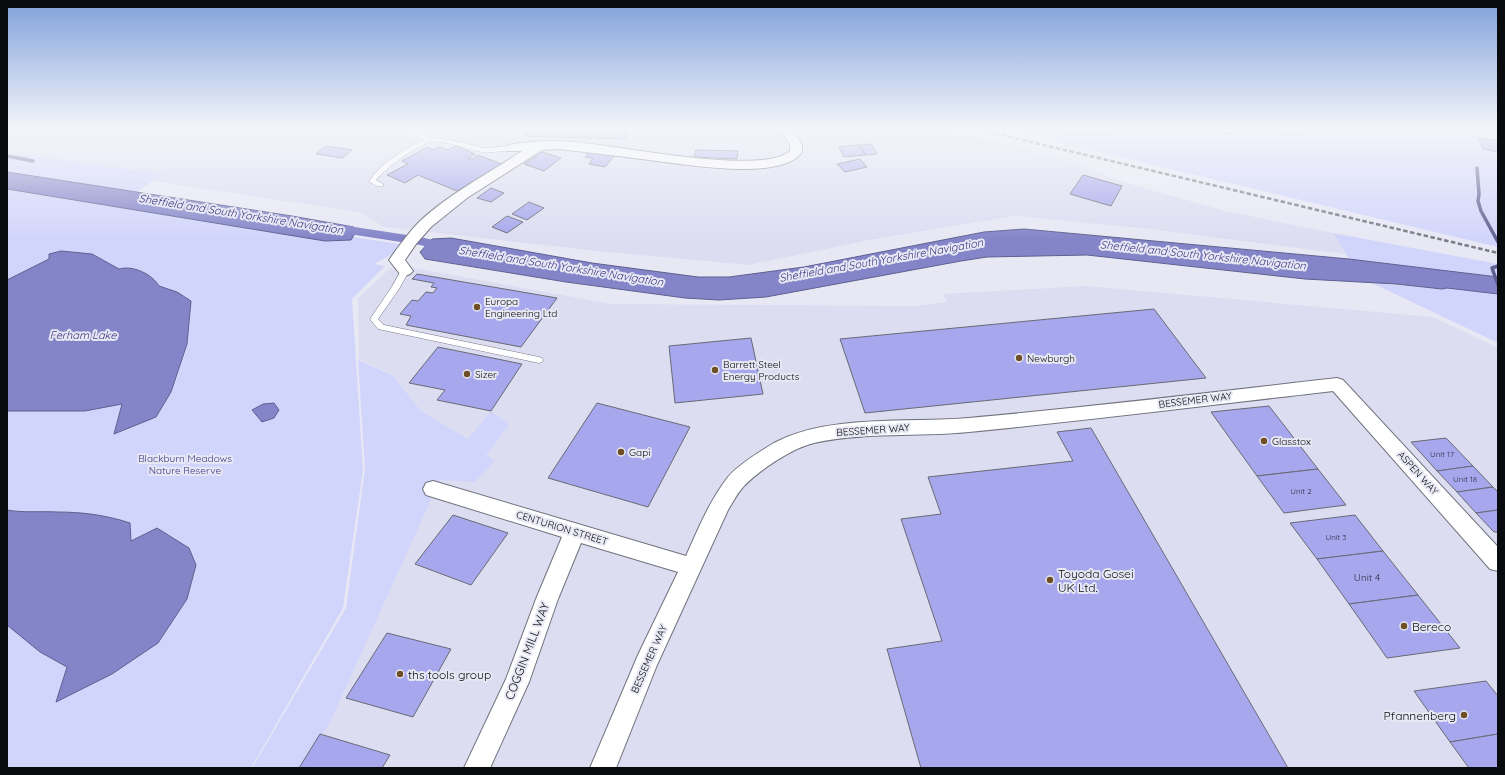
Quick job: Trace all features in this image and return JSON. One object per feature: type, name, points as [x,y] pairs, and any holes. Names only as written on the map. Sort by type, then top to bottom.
[{"type":"street","points":[[404,271],[397,260],[411,240],[449,203],[509,166]]},
{"type":"street","name":"ASPEN WAY","points":[[1337,384],[1498,562]]},
{"type":"street","name":"BESSEMER WAY","points":[[603,768],[646,663],[720,506],[736,480],[782,448],[810,436],[859,430],[966,425],[1062,416],[1337,384]]},
{"type":"street","name":"CENTURION STREET","points":[[433,489],[691,568]]},
{"type":"street","name":"COGGIN MILL WAY","points":[[477,768],[517,682],[547,599],[575,532]]},
{"type":"lane","points":[[381,185],[372,181],[376,174],[387,166]]},
{"type":"lane","points":[[404,271],[395,289],[374,319],[381,327],[539,360]]},
{"type":"shaded area","points":[[106,166],[1081,166],[1130,184],[1225,211],[1333,233],[1345,254],[1150,229],[1015,216],[869,240],[749,265],[607,252],[384,227],[360,212],[153,181],[161,174]]},
{"type":"shaded area","points":[[393,266],[414,268],[611,304],[915,306],[947,302],[943,294],[1086,286],[1433,317],[1498,348],[1498,768],[297,768],[328,718],[440,481],[468,439],[421,411],[393,374],[359,360],[358,298]]},
{"type":"green space","points":[[7,166],[107,166],[162,174],[136,193],[7,172]]},
{"type":"green space","points":[[1158,166],[1498,166],[1498,247]]},
{"type":"green space","name":"Blackburn Meadows Nature Reserve","points":[[7,189],[325,241],[351,240],[353,237],[399,244],[394,253],[374,264],[385,266],[352,299],[363,470],[343,608],[251,768],[7,768]]},
{"type":"green space","points":[[1333,233],[1498,264],[1498,277],[1349,259]]},
{"type":"green space","points":[[1372,283],[1442,289],[1447,288],[1498,294],[1498,343]]},
{"type":"green space","points":[[358,360],[393,375],[421,411],[468,439],[491,411],[509,425],[486,455],[495,461],[475,482],[440,480],[330,722],[301,768],[252,768],[346,608],[365,469]]},
{"type":"water","points":[[7,172],[292,216],[354,227],[356,232],[351,240],[325,241],[7,189]]},
{"type":"water","points":[[1024,229],[1349,259],[1498,277],[1498,294],[1396,284],[1305,279],[1087,255],[987,257],[766,297],[719,300],[685,298],[566,282],[425,259],[420,252],[432,239],[451,238],[592,263],[698,277],[729,277],[804,267],[984,232]]},
{"type":"water","name":"Ferham Lake","points":[[61,251],[92,254],[119,269],[136,269],[147,274],[159,286],[177,292],[191,301],[187,344],[171,392],[156,417],[114,434],[122,404],[85,411],[7,411],[7,280],[49,259],[49,254]]},
{"type":"water","points":[[274,403],[279,410],[274,418],[262,422],[252,410],[263,404]]},
{"type":"water","points":[[7,510],[94,514],[130,523],[131,541],[157,528],[189,548],[196,565],[187,599],[158,643],[112,674],[56,702],[67,667],[40,652],[7,625]]},
{"type":"building","points":[[404,166],[501,166],[457,191],[418,175],[405,183],[387,175]]},
{"type":"building","points":[[530,166],[550,166],[544,171]]},
{"type":"building","points":[[839,166],[867,167],[845,172]]},
{"type":"building","points":[[1083,175],[1122,186],[1111,206],[1070,194]]},
{"type":"building","points":[[491,188],[504,193],[491,202],[477,198]]},
{"type":"building","points":[[529,202],[544,208],[527,220],[512,214]]},
{"type":"building","points":[[507,216],[523,222],[507,233],[492,227]]},
{"type":"building","name":"Europa Engineering Ltd","points":[[417,274],[557,298],[521,347],[406,325],[411,316],[400,314],[412,300],[418,301],[426,292],[433,293],[437,288],[431,287],[434,283],[412,279]]},
{"type":"building","name":"Newburgh","points":[[1154,309],[1206,378],[865,413],[840,339]]},
{"type":"building","name":"Barrett Steel Energy Products","points":[[751,338],[763,394],[675,403],[669,346]]},
{"type":"building","name":"Sizer","points":[[438,347],[522,364],[491,411],[437,400],[445,390],[409,383]]},
{"type":"building","name":"Gapi","points":[[597,403],[690,427],[648,507],[548,478]]},
{"type":"building","name":"Glasstox","points":[[1269,406],[1318,469],[1257,476],[1211,412]]},
{"type":"building","name":"Toyoda Gosei UK Ltd.","points":[[1091,428],[1288,768],[921,768],[887,649],[942,641],[901,519],[941,514],[928,477],[1073,461],[1057,432]]},
{"type":"building","points":[[1446,438],[1473,466],[1437,471],[1411,442]]},
{"type":"building","points":[[1473,466],[1493,487],[1457,492],[1437,471]]},
{"type":"building","points":[[1318,469],[1346,505],[1284,513],[1257,476]]},
{"type":"building","points":[[1493,487],[1498,492],[1498,510],[1476,513],[1457,492]]},
{"type":"building","points":[[1498,510],[1498,532],[1494,532],[1476,513]]},
{"type":"building","points":[[453,515],[508,533],[471,585],[415,564]]},
{"type":"building","points":[[1355,515],[1383,551],[1317,559],[1290,523]]},
{"type":"building","points":[[1383,551],[1418,595],[1349,604],[1317,559]]},
{"type":"building","name":"Bereco","points":[[1418,595],[1460,648],[1387,658],[1349,604]]},
{"type":"building","name":"ths tools group","points":[[387,633],[451,649],[413,717],[346,698]]},
{"type":"building","name":"Pfannenberg","points":[[1486,681],[1498,696],[1498,734],[1450,742],[1414,691]]},
{"type":"building","points":[[320,734],[390,755],[382,768],[299,768]]},
{"type":"building","points":[[1498,734],[1498,768],[1469,768],[1450,742]]},
{"type":"waterway","points":[[1477,168],[1479,194],[1478,201],[1481,211],[1498,242]]},
{"type":"waterway","name":"Sheffield and South Yorkshire Navigation","points":[[335,228],[420,241],[450,248]]},
{"type":"waterway","points":[[1498,266],[1492,268],[1498,285]]},
{"type":"railway","points":[[1133,166],[1498,253]]},
{"type":"place","name":"Europa Engineering Ltd","points":[[477,307]]},
{"type":"place","name":"Newburgh","points":[[1019,358]]},
{"type":"place","name":"Barrett Steel Energy Products","points":[[715,370]]},
{"type":"place","name":"Sizer","points":[[467,374]]},
{"type":"place","name":"Glasstox","points":[[1264,441]]},
{"type":"place","name":"Gapi","points":[[621,452]]},
{"type":"place","name":"Toyoda Gosei UK Ltd.","points":[[1050,580]]},
{"type":"place","name":"Bereco","points":[[1404,626]]},
{"type":"place","name":"ths tools group","points":[[400,674]]},
{"type":"place","name":"Pfannenberg","points":[[1464,715]]}]
